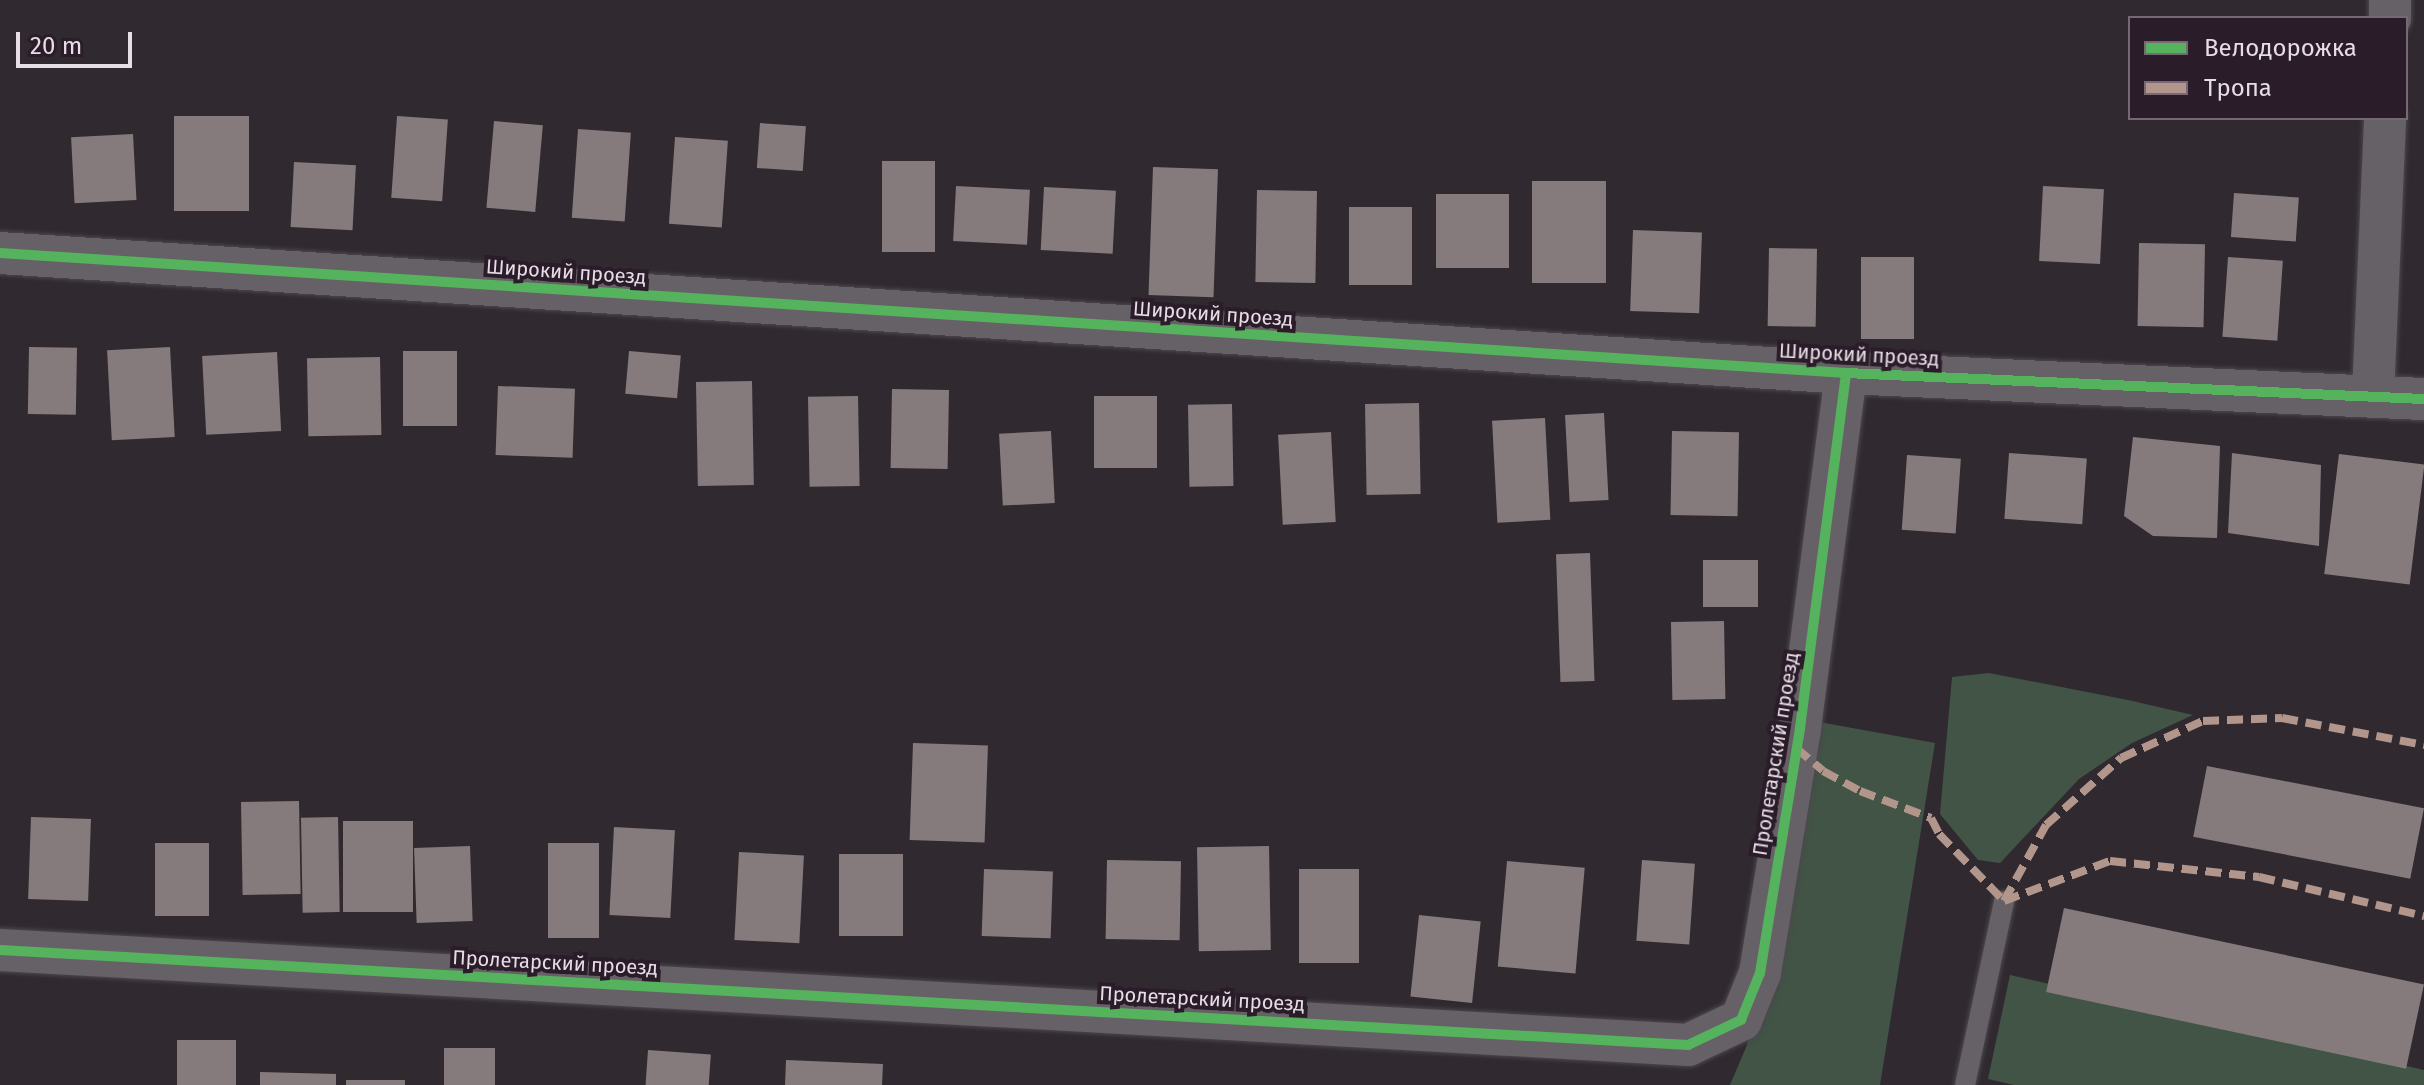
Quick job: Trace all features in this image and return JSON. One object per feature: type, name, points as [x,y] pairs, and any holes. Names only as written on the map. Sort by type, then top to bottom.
[{"type":"street","points":[[2373,396],[2385,120]]},
{"type":"street","name":"Широкий проезд","points":[[0,253],[1846,373],[2424,399]]},
{"type":"street","name":"Пролетарский проезд","points":[[0,950],[1688,1045],[1741,1020],[1760,973],[1800,728],[1846,373]]},
{"type":"lane","points":[[1965,1085],[2004,901]]},
{"type":"green space","points":[[1989,673],[2193,715],[2132,743],[2079,779],[2000,863],[1978,860],[1940,814],[1952,677]]},
{"type":"green space","points":[[1819,722],[1935,743],[1880,1085],[1730,1085],[1747,1045]]},
{"type":"green space","points":[[2010,975],[2424,1070],[2424,1085],[2014,1085],[1988,1079]]},
{"type":"building","points":[[174,116],[249,116],[249,211],[174,211]]},
{"type":"building","points":[[397,116],[448,120],[442,201],[391,198]]},
{"type":"building","points":[[494,121],[543,125],[535,212],[486,208]]},
{"type":"building","points":[[760,123],[806,126],[803,171],[757,168]]},
{"type":"building","points":[[578,129],[631,133],[625,221],[572,218]]},
{"type":"building","points":[[133,134],[136,200],[75,203],[71,137]]},
{"type":"building","points":[[675,137],[728,141],[722,227],[669,224]]},
{"type":"building","points":[[882,161],[935,161],[935,252],[882,252]]},
{"type":"building","points":[[294,162],[356,165],[353,230],[291,227]]},
{"type":"building","points":[[1153,167],[1218,169],[1213,297],[1149,295]]},
{"type":"building","points":[[1532,181],[1606,181],[1606,283],[1532,283]]},
{"type":"building","points":[[956,186],[1030,190],[1027,245],[953,241]]},
{"type":"building","points":[[2043,186],[2104,189],[2100,264],[2039,261]]},
{"type":"building","points":[[1044,187],[1116,191],[1113,254],[1041,250]]},
{"type":"building","points":[[1257,190],[1317,191],[1315,283],[1255,282]]},
{"type":"building","points":[[2234,193],[2299,198],[2296,241],[2231,237]]},
{"type":"building","points":[[1436,194],[1509,194],[1509,268],[1436,268]]},
{"type":"building","points":[[1349,207],[1412,207],[1412,285],[1349,285]]},
{"type":"building","points":[[1633,230],[1702,232],[1699,313],[1630,311]]},
{"type":"building","points":[[2139,243],[2205,244],[2204,327],[2138,326]]},
{"type":"building","points":[[1769,248],[1817,249],[1816,327],[1768,326]]},
{"type":"building","points":[[1861,257],[1914,257],[1914,339],[1861,339]]},
{"type":"building","points":[[2228,257],[2283,261],[2277,341],[2222,337]]},
{"type":"building","points":[[29,347],[77,348],[76,415],[28,414]]},
{"type":"building","points":[[170,347],[175,437],[112,440],[107,350]]},
{"type":"building","points":[[403,351],[457,351],[457,426],[403,426]]},
{"type":"building","points":[[629,351],[681,356],[677,398],[625,394]]},
{"type":"building","points":[[277,352],[281,431],[206,435],[202,356]]},
{"type":"building","points":[[380,357],[381,435],[308,436],[307,358]]},
{"type":"building","points":[[752,381],[754,485],[698,486],[696,382]]},
{"type":"building","points":[[498,386],[575,389],[573,458],[496,455]]},
{"type":"building","points":[[892,389],[949,390],[948,469],[891,468]]},
{"type":"building","points":[[858,396],[860,486],[810,487],[808,397]]},
{"type":"building","points":[[1094,396],[1157,396],[1157,468],[1094,468]]},
{"type":"building","points":[[1419,403],[1421,494],[1367,495],[1365,404]]},
{"type":"building","points":[[1232,404],[1233,486],[1189,487],[1188,405]]},
{"type":"building","points":[[1604,413],[1609,500],[1570,502],[1565,415]]},
{"type":"building","points":[[1545,418],[1550,520],[1497,523],[1492,421]]},
{"type":"building","points":[[1051,431],[1055,503],[1003,506],[999,434]]},
{"type":"building","points":[[1672,431],[1739,432],[1738,516],[1671,515]]},
{"type":"building","points":[[1331,432],[1336,522],[1283,525],[1278,435]]},
{"type":"building","points":[[2133,437],[2220,446],[2217,538],[2153,536],[2124,516]]},
{"type":"building","points":[[2009,453],[2087,458],[2082,524],[2004,519]]},
{"type":"building","points":[[2232,453],[2321,465],[2319,546],[2228,533]]},
{"type":"building","points":[[2339,454],[2424,464],[2410,585],[2324,574]]},
{"type":"building","points":[[1907,455],[1961,459],[1956,534],[1902,530]]},
{"type":"building","points":[[1590,553],[1594,681],[1560,682],[1556,554]]},
{"type":"building","points":[[1703,560],[1758,560],[1758,607],[1703,607]]},
{"type":"building","points":[[1724,621],[1725,699],[1672,700],[1671,622]]},
{"type":"building","points":[[913,743],[988,746],[985,843],[910,840]]},
{"type":"building","points":[[2207,766],[2424,808],[2410,879],[2193,837]]},
{"type":"building","points":[[299,801],[301,894],[243,895],[241,802]]},
{"type":"building","points":[[31,817],[91,819],[88,901],[28,899]]},
{"type":"building","points":[[338,817],[340,912],[303,913],[301,818]]},
{"type":"building","points":[[343,821],[413,821],[413,912],[343,912]]},
{"type":"building","points":[[614,827],[675,830],[670,918],[609,915]]},
{"type":"building","points":[[155,843],[209,843],[209,916],[155,916]]},
{"type":"building","points":[[548,843],[599,843],[599,938],[548,938]]},
{"type":"building","points":[[470,846],[473,921],[417,923],[414,848]]},
{"type":"building","points":[[1269,846],[1271,950],[1199,951],[1197,847]]},
{"type":"building","points":[[739,852],[804,855],[799,943],[734,940]]},
{"type":"building","points":[[839,854],[903,854],[903,936],[839,936]]},
{"type":"building","points":[[1107,860],[1181,861],[1180,940],[1106,939]]},
{"type":"building","points":[[1642,860],[1695,864],[1689,944],[1636,941]]},
{"type":"building","points":[[1507,861],[1585,868],[1575,973],[1498,967]]},
{"type":"building","points":[[984,869],[1053,871],[1051,938],[982,936]]},
{"type":"building","points":[[1299,869],[1359,869],[1359,963],[1299,963]]},
{"type":"building","points":[[2064,908],[2424,985],[2406,1069],[2046,992]]},
{"type":"building","points":[[1419,915],[1481,921],[1472,1003],[1410,997]]},
{"type":"building","points":[[177,1040],[236,1040],[236,1085],[177,1085]]},
{"type":"building","points":[[444,1048],[495,1048],[495,1085],[444,1085]]},
{"type":"building","points":[[648,1050],[711,1054],[709,1085],[646,1085]]},
{"type":"building","points":[[786,1060],[883,1064],[882,1085],[785,1085]]},
{"type":"building","points":[[260,1072],[336,1074],[336,1085],[260,1085]]},
{"type":"building","points":[[346,1080],[405,1080],[405,1085],[346,1085]]},
{"type":"marked path","points":[[2004,901],[2046,825],[2121,758],[2203,721],[2282,718],[2424,745]]},
{"type":"marked path","points":[[1796,748],[1823,771],[1860,791],[1931,818],[1939,834],[2004,901]]},
{"type":"marked path","points":[[2004,901],[2110,861],[2259,877],[2424,916]]},
{"type":"cycle path","points":[[0,253],[1846,373],[2424,399]]},
{"type":"cycle path","points":[[0,950],[1688,1045],[1741,1020],[1760,973],[1800,728],[1846,373]]}]
